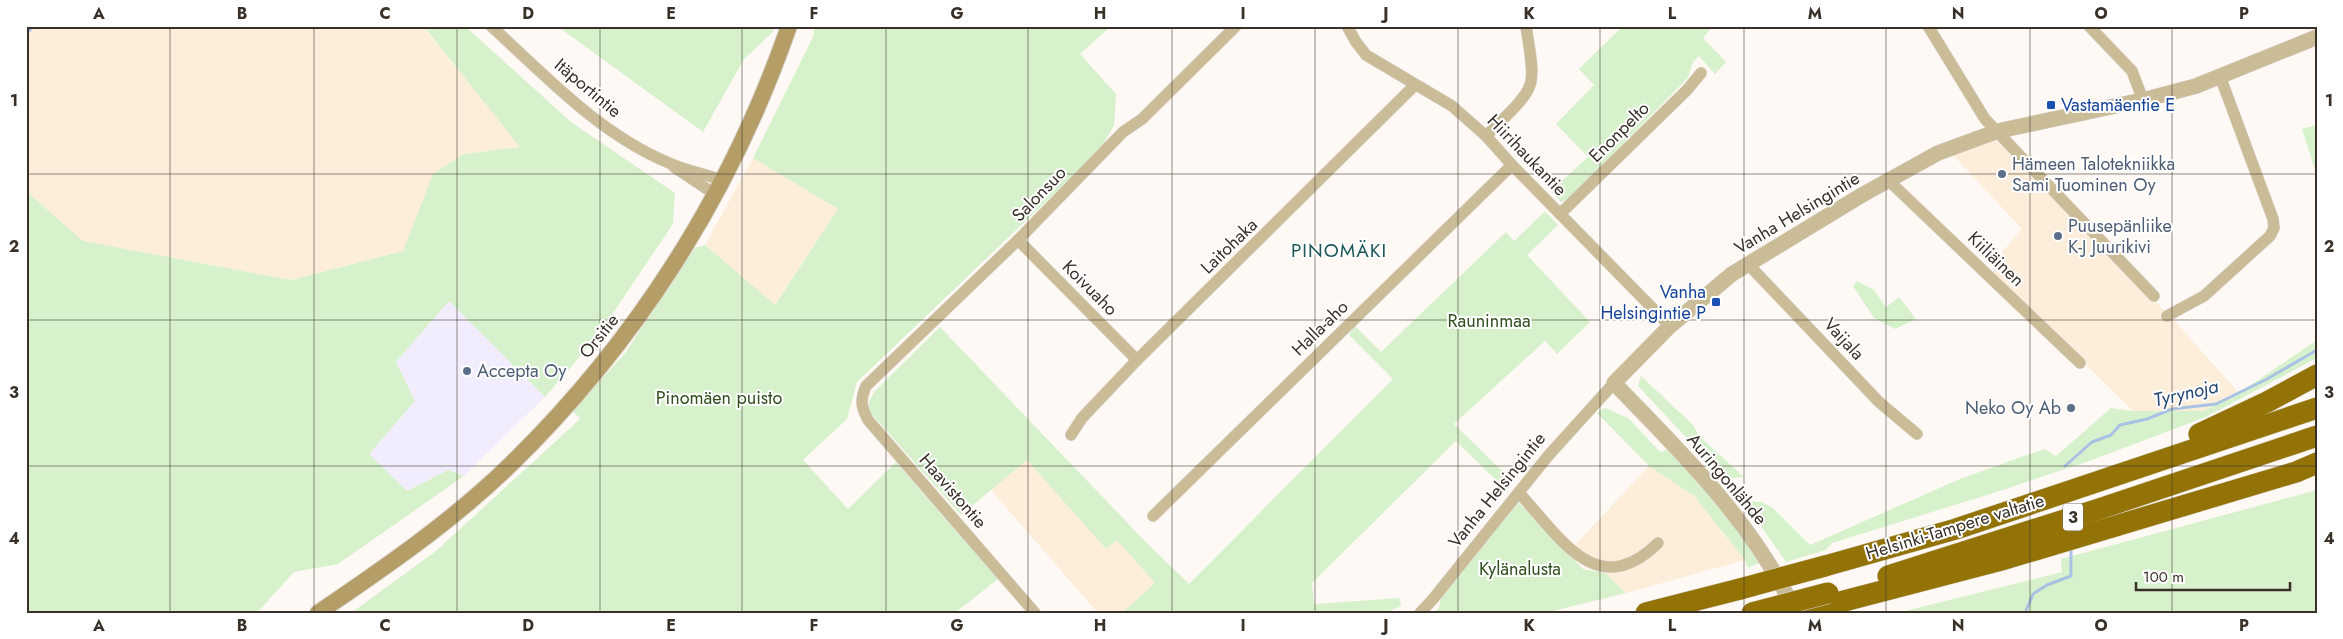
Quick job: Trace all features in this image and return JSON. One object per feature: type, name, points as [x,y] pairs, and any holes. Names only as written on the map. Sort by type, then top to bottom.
[{"type":"highway","points":[[2095,483],[2156,451],[2267,402],[2317,375]]},
{"type":"highway","name":"Helsinki-Tampere valtatie","points":[[1646,613],[1824,566],[1956,528],[2317,408]]},
{"type":"highway","name":"Helsinki-Tampere valtatie","points":[[1752,613],[1830,599],[2317,436]]},
{"type":"highway","points":[[2296,472],[2317,463]]},
{"type":"highway","points":[[1797,613],[1830,599],[2005,559],[2317,467]]},
{"type":"main road","name":"Orsitie","points":[[318,613],[406,552],[463,507],[507,468],[561,413],[639,318],[674,266],[724,181],[753,119],[789,26]]},
{"type":"street","name":"Itäportintie","points":[[491,26],[594,120],[643,150],[671,164],[724,181]]},
{"type":"street","name":"Salonsuo","points":[[866,386],[1018,240],[1123,132],[1142,119],[1236,26]]},
{"type":"street","name":"Hiirihaukantie","points":[[1348,26],[1356,42],[1366,54],[1452,106],[1486,136],[1670,326]]},
{"type":"street","points":[[1486,136],[1525,95],[1530,86],[1532,77],[1526,26]]},
{"type":"street","points":[[1928,26],[1979,110],[2154,296]]},
{"type":"street","points":[[2089,26],[2132,71],[2144,100]]},
{"type":"street","name":"Vanha Helsingintie","points":[[1420,613],[1580,419],[1614,382],[1670,326],[1711,290],[1748,264],[1888,180],[1938,153],[1998,131],[2144,100],[2220,76],[2317,37]]},
{"type":"street","name":"Enonpelto","points":[[1560,214],[1687,90],[1701,73]]},
{"type":"street","points":[[2166,316],[2204,296],[2270,236],[2274,228],[2273,219],[2220,76]]},
{"type":"street","name":"Laitohaka","points":[[1071,435],[1082,418],[1137,360],[1415,85]]},
{"type":"street","name":"Itäportintie","points":[[671,164],[716,196]]},
{"type":"street","name":"Halla-aho","points":[[1152,516],[1512,164]]},
{"type":"street","name":"Kiiliäinen","points":[[1888,180],[2080,363]]},
{"type":"street","name":"Koivuaho","points":[[1018,240],[1137,360]]},
{"type":"street","name":"Vaijala","points":[[1748,264],[1879,402],[1917,434]]},
{"type":"street","name":"Auringonlähde","points":[[1614,382],[1726,502],[1769,562],[1797,613]]},
{"type":"street","name":"Haavistontie","points":[[866,386],[861,397],[862,408],[868,420],[1035,613]]},
{"type":"street","points":[[1519,493],[1580,558],[1605,568],[1629,564],[1646,555],[1658,543]]},
{"type":"shaded area","points":[[26,26],[426,26],[425,29],[521,147],[464,154],[434,174],[403,251],[291,280],[83,241],[26,191]]},
{"type":"shaded area","points":[[1990,140],[1999,142],[2172,318],[2239,393],[2203,411],[2133,411],[1994,274],[2004,250],[2022,229],[1952,154]]},
{"type":"shaded area","points":[[753,158],[838,209],[774,306],[705,245]]},
{"type":"shaded area","points":[[449,301],[545,397],[464,476],[448,470],[407,491],[369,454],[415,401],[396,362]]},
{"type":"shaded area","points":[[1027,459],[1106,549],[1117,540],[1156,583],[1122,613],[1098,613],[991,490]]},
{"type":"shaded area","points":[[1649,466],[1694,496],[1745,560],[1626,593],[1575,545]]},
{"type":"green space","points":[[426,26],[465,26],[571,122],[675,193],[673,224],[597,337],[545,397],[449,301],[396,362],[415,401],[369,454],[407,491],[448,470],[464,476],[338,564],[294,572],[257,613],[26,613],[26,191],[83,241],[291,280],[403,251],[433,174],[464,154],[520,147],[425,28]]},
{"type":"green space","points":[[557,26],[775,26],[773,32],[744,59],[703,132]]},
{"type":"green space","name":"Pinomäen puisto","points":[[815,26],[1111,26],[1080,54],[1116,94],[1114,125],[1101,149],[857,382],[847,419],[803,460],[848,509],[896,462],[998,579],[955,613],[351,613],[436,551],[580,419],[573,411],[625,353],[695,248],[705,245],[775,305],[838,209],[753,158],[813,37]]},
{"type":"green space","points":[[1623,26],[1713,26],[1703,38],[1726,62],[1715,74],[1699,56],[1693,62],[1688,78],[1569,198],[1561,202],[1551,191],[1588,157],[1556,124],[1594,85],[1579,69]]},
{"type":"green space","points":[[2317,125],[2317,176],[2302,129]]},
{"type":"green space","name":"Rauninmaa","points":[[1545,211],[1558,225],[1527,255],[1590,322],[1557,354],[1545,341],[1454,424],[1499,468],[1512,476],[1503,487],[1456,441],[1312,583],[1314,604],[1400,598],[1401,606],[1385,613],[1122,613],[1155,583],[1117,540],[1106,549],[1027,460],[961,515],[869,411],[869,401],[875,391],[940,327],[1142,538],[1189,584],[1393,379],[1349,335],[1355,326],[1381,352],[1506,232],[1514,241]]},
{"type":"green space","points":[[1857,281],[1874,290],[1886,307],[1899,297],[1916,319],[1895,329],[1874,318],[1853,286]]},
{"type":"green space","points":[[2317,340],[2317,358],[2206,417],[2092,460],[2003,490],[1832,543],[1826,550],[1786,562],[1743,501],[1762,502],[1773,508],[1810,545],[1960,479],[2044,449],[2056,456],[2111,408],[2133,411],[2203,411],[2239,393]]},
{"type":"green space","points":[[1641,376],[1693,425],[1699,436],[1744,477],[1725,479],[1638,386]]},
{"type":"green space","points":[[1605,408],[1628,418],[1660,452],[1669,449],[1723,509],[1761,562],[1748,568],[1745,560],[1694,496],[1649,466],[1597,413]]},
{"type":"green space","points":[[2317,490],[2317,612],[1897,613],[2062,572],[2061,559]]},
{"type":"green space","name":"Kylänalusta","points":[[1518,502],[1583,569],[1605,573],[1626,593],[1545,613],[1434,613],[1439,608],[1441,597]]},
{"type":"waterway","points":[[26,34],[34,26]]},
{"type":"waterway","name":"Tyrynoja","points":[[2065,466],[2092,442],[2111,435],[2120,425],[2147,419],[2172,409],[2216,404],[2267,379],[2317,350]]},
{"type":"waterway","name":"Tyrynoja","points":[[2025,613],[2033,594],[2047,585],[2071,576],[2071,549]]},
{"type":"place","name":"Vastamäentie E","points":[[2051,105]]},
{"type":"place","name":"Hämeen Talotekniikka Sami Tuominen Oy","points":[[2002,174]]},
{"type":"place","name":"Puusepänliike K-J Juurikivi","points":[[2058,236]]},
{"type":"place","name":"Vanha Helsingintie P","points":[[1716,302]]},
{"type":"place","name":"Accepta Oy","points":[[467,371]]},
{"type":"place","name":"Neko Oy Ab","points":[[2071,408]]},
{"type":"district","name":"PINOMÄKI","points":[[1339,250]]}]
